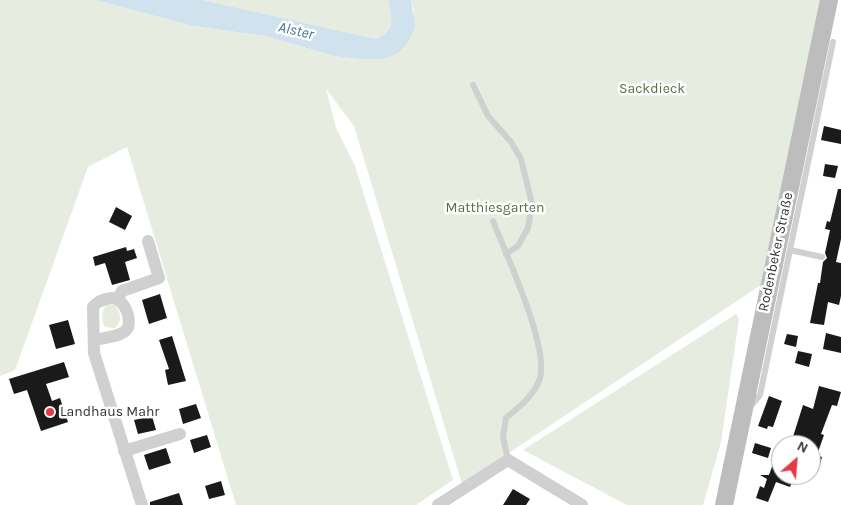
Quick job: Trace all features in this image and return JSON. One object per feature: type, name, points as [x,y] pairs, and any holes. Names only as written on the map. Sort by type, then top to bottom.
[{"type":"street","name":"Rodenbeker Straße","points":[[724,505],[829,0]]},
{"type":"street","points":[[118,298],[122,291],[160,278],[148,241]]},
{"type":"street","points":[[94,340],[122,333],[127,329],[129,323],[122,301],[118,298],[112,297],[96,303],[93,307],[94,353],[142,505]]},
{"type":"street","points":[[124,451],[180,434]]},
{"type":"street","points":[[438,505],[508,460],[582,505]]},
{"type":"lane","points":[[742,415],[760,395],[833,42]]},
{"type":"lane","points":[[473,85],[488,116],[512,142],[521,159],[532,204],[528,228],[518,246],[506,254]]},
{"type":"lane","points":[[493,221],[528,310],[539,349],[542,368],[540,378],[529,398],[506,418],[503,437],[508,460]]},
{"type":"lane","points":[[790,250],[822,257]]},
{"type":"green space","points":[[0,0],[95,0],[193,26],[265,36],[334,56],[383,59],[414,12],[411,0],[825,0],[767,281],[462,484],[354,126],[326,89],[336,128],[355,166],[453,480],[416,505],[236,505],[127,147],[88,167],[15,370],[0,376]]},
{"type":"green space","points":[[203,0],[388,0],[391,23],[387,32],[376,39]]},
{"type":"green space","points":[[107,304],[115,305],[120,314],[119,323],[115,328],[105,327],[102,318]]},
{"type":"green space","points":[[736,314],[739,319],[721,442],[703,505],[627,505],[523,450]]},
{"type":"water","name":"Alster","points":[[95,0],[203,0],[376,39],[390,28],[391,18],[388,0],[411,0],[415,27],[408,42],[398,53],[383,59],[359,59],[334,56],[265,36],[193,26]]},
{"type":"building","points":[[824,126],[841,130],[841,144],[821,140]]},
{"type":"building","points":[[825,164],[838,166],[835,178],[823,176]]},
{"type":"building","points":[[838,189],[841,189],[841,239],[836,262],[841,263],[841,296],[839,305],[828,302],[824,325],[810,323],[823,262],[827,258],[825,253],[830,230],[825,229],[827,221],[830,222]]},
{"type":"building","points":[[116,207],[132,216],[125,230],[109,222]]},
{"type":"building","points":[[126,247],[127,251],[134,249],[137,258],[125,262],[130,280],[112,285],[105,263],[95,266],[93,257]]},
{"type":"building","points":[[160,294],[167,318],[149,324],[142,300]]},
{"type":"building","points":[[68,320],[75,344],[56,349],[49,325]]},
{"type":"building","points":[[826,333],[841,337],[841,353],[823,349]]},
{"type":"building","points":[[787,334],[798,336],[796,347],[784,344]]},
{"type":"building","points":[[172,336],[186,381],[168,385],[165,370],[169,369],[159,340]]},
{"type":"building","points":[[798,351],[812,354],[809,367],[795,363]]},
{"type":"building","points":[[64,362],[69,377],[46,384],[52,401],[60,398],[68,422],[41,431],[27,390],[14,394],[9,379]]},
{"type":"building","points":[[819,386],[841,392],[837,406],[832,405],[821,434],[824,435],[821,444],[821,435],[794,435],[803,405],[813,409]]},
{"type":"building","points":[[769,396],[782,401],[773,427],[768,426],[767,429],[758,426]]},
{"type":"building","points":[[196,404],[201,418],[183,424],[179,409]]},
{"type":"building","points":[[152,416],[156,430],[138,434],[134,420]]},
{"type":"building","points":[[207,435],[211,447],[194,453],[190,440]]},
{"type":"building","points":[[755,443],[771,448],[768,458],[752,453]]},
{"type":"building","points":[[166,448],[171,463],[149,470],[144,455]]},
{"type":"building","points":[[771,470],[771,485],[775,485],[768,502],[756,498],[760,486],[764,488],[767,479],[760,475],[769,475]]},
{"type":"building","points":[[221,481],[225,495],[209,499],[205,486]]},
{"type":"building","points":[[513,489],[530,499],[526,505],[503,505]]},
{"type":"building","points":[[179,493],[183,505],[150,505],[150,502]]},
{"type":"place","name":"Landhaus Mahr","points":[[50,412]]},
{"type":"park label","name":"Sackdieck","points":[[652,89]]},
{"type":"park label","name":"Matthiesgarten","points":[[495,208]]}]
